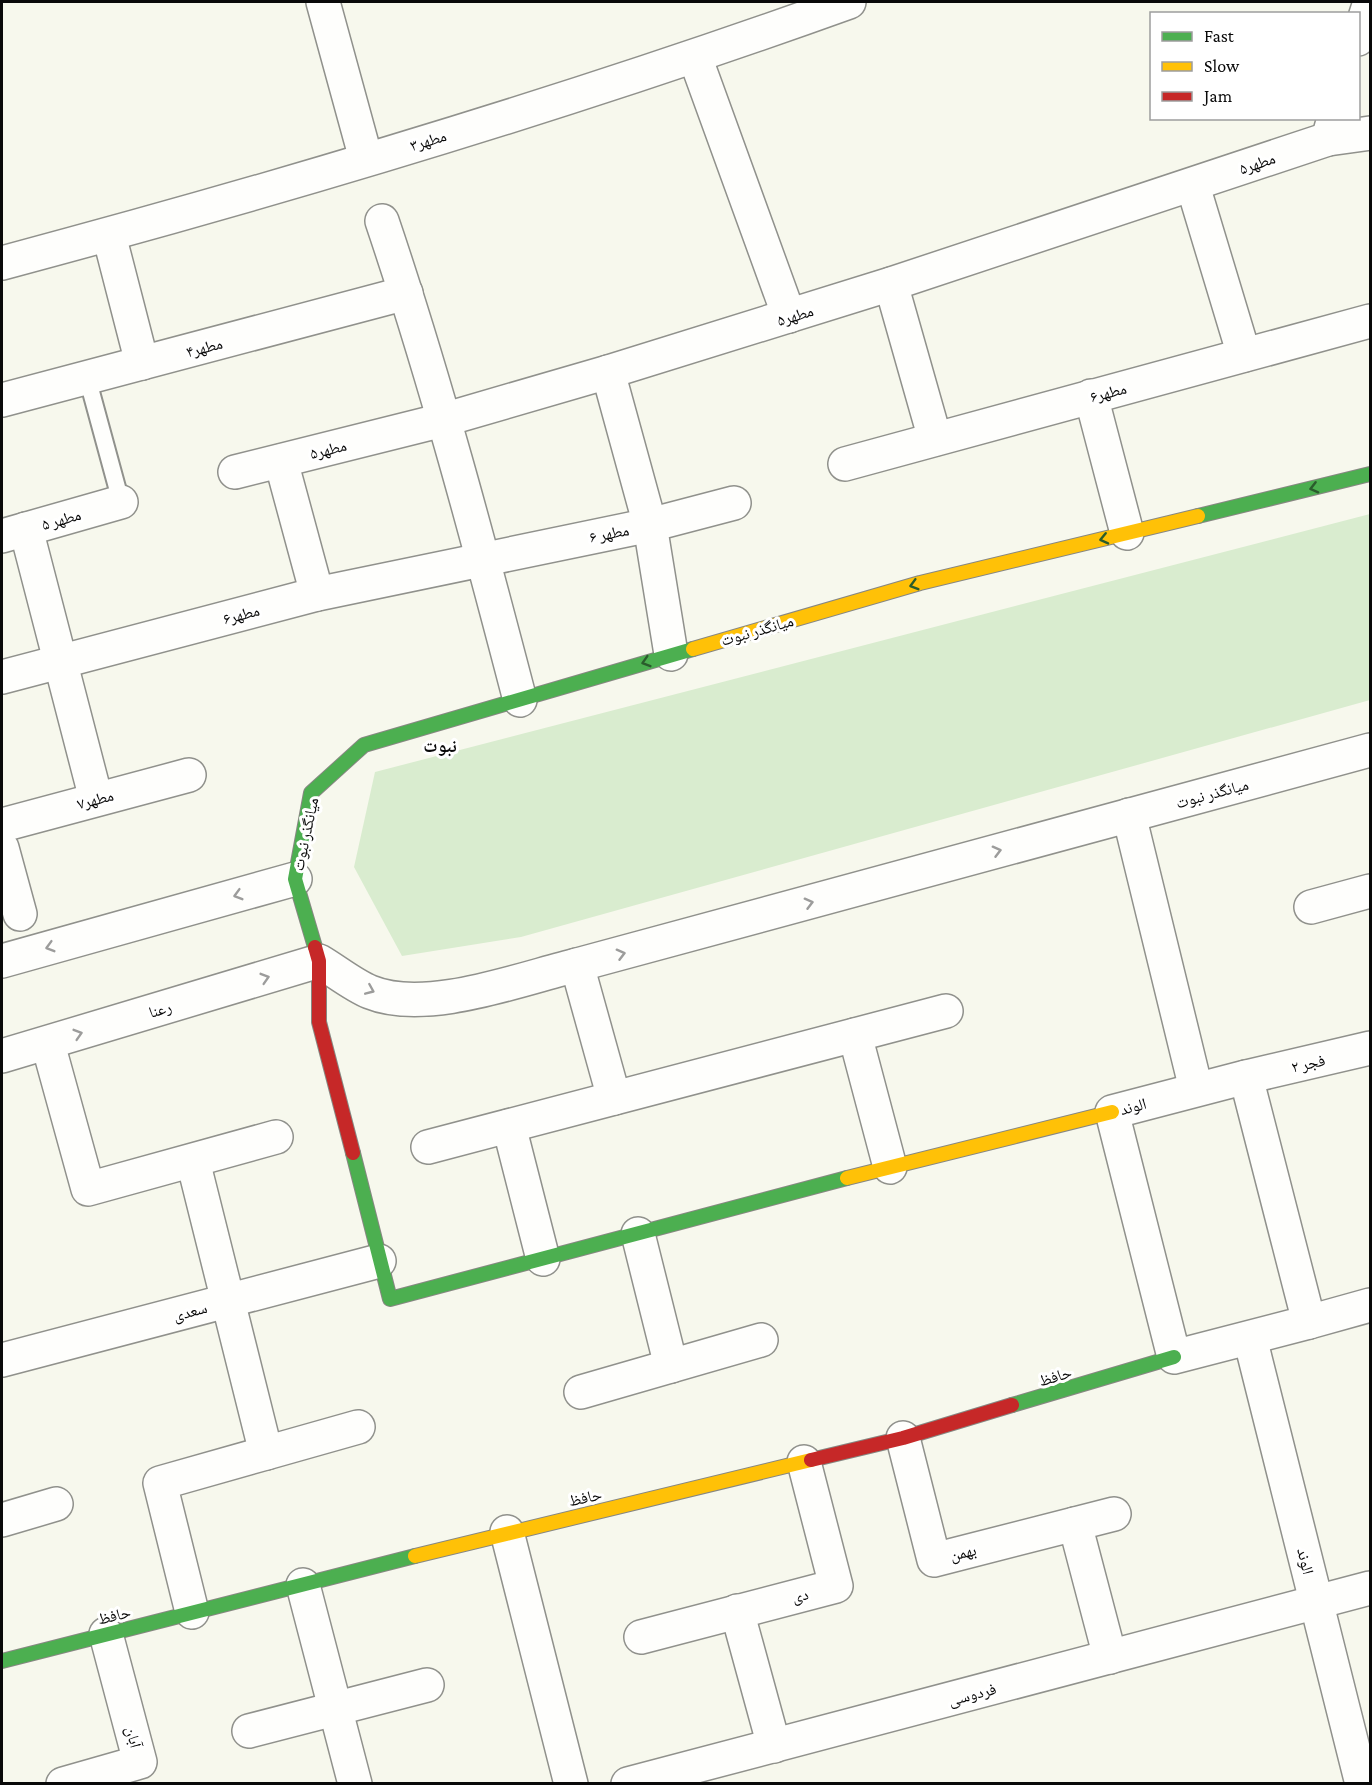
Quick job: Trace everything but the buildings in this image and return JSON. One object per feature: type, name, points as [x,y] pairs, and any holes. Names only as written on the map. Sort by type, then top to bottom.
[{"type":"street","points":[[323,2],[366,159]]},
{"type":"street","name":"مطهر۳","points":[[2,263],[109,235],[366,159],[696,57],[849,2]]},
{"type":"street","points":[[1360,36],[1370,2]]},
{"type":"street","points":[[696,57],[789,316]]},
{"type":"street","name":"مطهر۵","points":[[235,472],[443,420],[789,316],[1193,186],[1331,129],[1371,133]]},
{"type":"street","points":[[1193,186],[1244,355]]},
{"type":"street","points":[[382,221],[406,294],[483,558],[519,700]]},
{"type":"street","points":[[109,235],[142,363]]},
{"type":"street","points":[[891,284],[935,439]]},
{"type":"street","name":"مطهر۴","points":[[2,400],[406,294]]},
{"type":"street","name":"مطهر۶","points":[[845,464],[1371,321]]},
{"type":"street","points":[[608,372],[650,525],[671,654]]},
{"type":"street","points":[[1091,396],[1127,533]]},
{"type":"street","points":[[281,461],[317,594]]},
{"type":"street","name":"میانگذر نبوت","points":[[1371,474],[920,583],[671,654],[364,746],[310,793],[295,879],[319,961],[371,992],[417,1001],[459,994],[577,965],[1371,750]]},
{"type":"street","name":"مطهر ۵","points":[[14,533],[121,502]]},
{"type":"street","name":"مطهر ۶","points":[[483,558],[650,525],[734,503]]},
{"type":"street","points":[[14,533],[60,661],[96,799]]},
{"type":"street","name":"مطهر۶","points":[[2,677],[317,594],[483,558]]},
{"type":"street","name":"مطهر۷","points":[[2,825],[189,775]]},
{"type":"street","points":[[1129,815],[1196,1089]]},
{"type":"street","points":[[2,848],[20,914]]},
{"type":"street","points":[[2,961],[295,879]]},
{"type":"street","points":[[1311,907],[1371,891]]},
{"type":"street","points":[[319,961],[319,1022],[390,1299],[890,1167],[1112,1112]]},
{"type":"street","name":"رعنا","points":[[2,1056],[319,961]]},
{"type":"street","points":[[577,965],[614,1098]]},
{"type":"street","points":[[428,1147],[946,1011]]},
{"type":"street","points":[[855,1035],[890,1167]]},
{"type":"street","points":[[48,1044],[88,1189],[276,1137]]},
{"type":"street","name":"فجر ۲","points":[[1246,1077],[1371,1048]]},
{"type":"street","points":[[1246,1077],[1309,1322]]},
{"type":"street","name":"الوند","points":[[1174,1357],[1112,1112],[1246,1077]]},
{"type":"street","points":[[509,1126],[543,1259]]},
{"type":"street","points":[[193,1161],[267,1453]]},
{"type":"street","points":[[638,1234],[671,1366]]},
{"type":"street","name":"سعدی","points":[[2,1360],[379,1261]]},
{"type":"street","points":[[1174,1357],[1371,1305]]},
{"type":"street","name":"الوند","points":[[1250,1338],[1362,1784]]},
{"type":"street","points":[[581,1392],[761,1340]]},
{"type":"street","name":"حافظ","points":[[2,1659],[507,1532],[903,1438],[1174,1357]]},
{"type":"street","points":[[192,1612],[160,1483],[358,1428]]},
{"type":"street","name":"بهمن","points":[[903,1438],[934,1560],[1114,1514]]},
{"type":"street","name":"دی","points":[[641,1637],[836,1586],[804,1462]]},
{"type":"street","points":[[2,1520],[56,1504]]},
{"type":"street","points":[[1075,1524],[1110,1657]]},
{"type":"street","points":[[507,1532],[572,1784]]},
{"type":"street","points":[[303,1585],[355,1784]]},
{"type":"street","name":"فردوسی","points":[[628,1784],[1371,1588]]},
{"type":"street","points":[[737,1611],[774,1746]]},
{"type":"street","name":"آبان","points":[[63,1784],[140,1762],[106,1634]]},
{"type":"street","points":[[249,1731],[427,1685]]},
{"type":"lane","points":[[87,377],[121,502]]},
{"type":"green space","points":[[1370,514],[1370,700],[521,937],[402,956],[354,867],[375,772]]},
{"type":"traffic: fast","points":[[1198,516],[1370,474]]},
{"type":"traffic: fast","points":[[315,947],[295,879],[311,793],[364,745],[693,649]]},
{"type":"traffic: fast","points":[[353,1153],[390,1299],[847,1178]]},
{"type":"traffic: fast","points":[[1012,1405],[1174,1357]]},
{"type":"traffic: fast","points":[[2,1661],[415,1556]]},
{"type":"traffic: slow","points":[[693,649],[920,583],[1198,516]]},
{"type":"traffic: slow","points":[[847,1178],[1112,1112]]},
{"type":"traffic: slow","points":[[415,1556],[811,1460]]},
{"type":"traffic: jam","points":[[315,947],[319,961],[319,1022],[353,1153]]},
{"type":"traffic: jam","points":[[811,1460],[903,1438],[1012,1405]]},
{"type":"district","name":"نبوت","points":[[440,746]]}]
